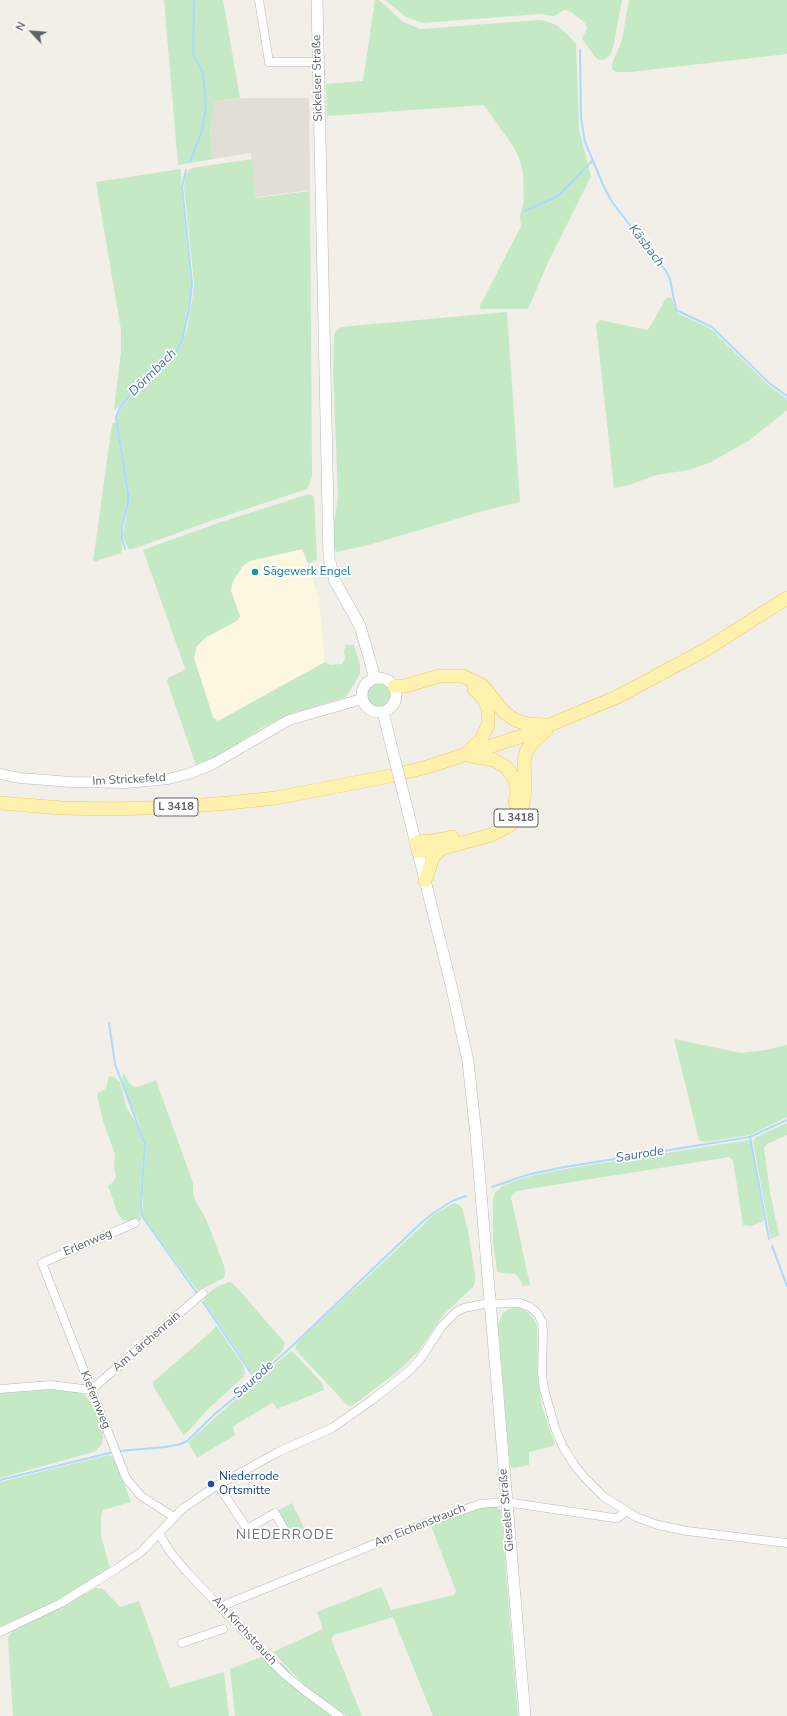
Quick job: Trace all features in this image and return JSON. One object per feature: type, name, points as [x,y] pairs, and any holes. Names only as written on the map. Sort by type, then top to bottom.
[{"type":"main road","name":"Sickelser Straße","points":[[317,0],[329,558],[335,581],[360,626],[375,678]]},
{"type":"main road","name":"L 3418","points":[[0,803],[62,808],[112,809],[177,807],[276,798],[382,778],[465,756],[552,725],[662,674],[733,633],[787,598]]},
{"type":"main road","name":"L 3418","points":[[395,691],[405,686],[439,676],[463,676],[482,685],[504,712],[515,720],[527,724],[552,725]]},
{"type":"main road","points":[[375,678],[386,679],[395,691],[392,706],[383,712],[372,711],[364,704],[362,699],[363,688],[375,678]]},
{"type":"main road","points":[[395,691],[410,690],[445,683],[463,684],[478,692],[484,699],[488,709],[488,725],[480,740],[465,756]]},
{"type":"main road","name":"Gieseler Straße","points":[[383,712],[426,881],[461,1025],[468,1061],[477,1143],[525,1716]]},
{"type":"main road","name":"L 3418","points":[[417,846],[432,851],[441,849],[498,833],[510,825],[516,819],[523,805],[525,796],[524,765],[526,752],[531,744],[552,725]]},
{"type":"main road","name":"L 3418","points":[[417,846],[497,825],[504,820],[514,807],[517,790],[515,780],[506,767],[494,760],[465,756]]},
{"type":"main road","points":[[426,881],[433,857],[441,849]]},
{"type":"street","points":[[259,0],[269,62],[318,62]]},
{"type":"street","name":"Im Strickefeld","points":[[0,774],[52,781],[93,783],[138,782],[168,779],[194,772],[219,761],[289,720],[319,710],[362,699]]},
{"type":"street","name":"Erlenweg","points":[[42,1263],[134,1223]]},
{"type":"street","name":"Kiefernweg","points":[[42,1263],[126,1478],[134,1490],[151,1504],[174,1517]]},
{"type":"street","name":"Am Lärchenrain","points":[[91,1390],[203,1293]]},
{"type":"street","points":[[0,1632],[82,1591],[141,1552],[182,1509],[218,1485],[278,1452],[332,1428],[372,1400],[410,1370],[421,1358],[442,1326],[456,1312],[475,1305],[520,1304],[530,1307],[538,1314],[542,1322],[542,1373],[549,1409],[563,1447],[586,1479],[604,1497],[626,1511],[658,1525],[686,1531],[787,1543]]},
{"type":"street","points":[[0,1389],[51,1385],[91,1390]]},
{"type":"street","points":[[218,1485],[247,1529],[275,1512],[284,1529]]},
{"type":"street","name":"Am Eichenstrauch","points":[[222,1606],[470,1506],[506,1502],[614,1518],[618,1518],[626,1511]]},
{"type":"street","name":"Am Kirchstrauch","points":[[159,1534],[171,1553],[187,1572],[222,1606],[284,1674],[305,1692],[339,1716]]},
{"type":"street","name":"Am Kirchstrauch","points":[[182,1643],[223,1629]]},
{"type":"shaded area","points":[[245,98],[309,98],[310,190],[256,197],[251,153],[213,159],[210,131],[215,101]]},
{"type":"shaded area","name":"Sägewerk Engel","points":[[302,549],[319,599],[325,662],[218,721],[213,717],[194,658],[197,646],[205,638],[238,620],[240,616],[231,591],[236,575],[243,566],[250,561]]},
{"type":"green space","points":[[164,0],[223,0],[240,98],[215,101],[210,131],[213,159],[178,165]]},
{"type":"green space","points":[[375,0],[379,0],[403,22],[421,29],[539,20],[558,26],[576,44],[579,129],[591,176],[550,258],[528,309],[480,309],[480,306],[521,226],[520,216],[524,201],[523,171],[519,158],[513,146],[484,105],[327,116],[326,84],[363,81]]},
{"type":"green space","points":[[385,0],[622,0],[613,48],[610,55],[601,60],[597,59],[582,39],[587,28],[585,23],[570,11],[564,10],[554,16],[540,14],[423,23],[406,17]]},
{"type":"green space","points":[[629,0],[787,0],[787,54],[630,72],[616,72],[612,69],[612,64],[622,40]]},
{"type":"green space","points":[[252,159],[256,198],[310,191],[312,477],[307,489],[219,518],[133,549],[128,549],[123,537],[129,504],[129,493],[117,417],[121,408],[138,388],[181,346],[188,326],[194,283],[184,187],[185,178],[188,171],[192,168]]},
{"type":"green space","points":[[181,169],[181,187],[191,284],[191,294],[183,335],[176,350],[147,375],[115,410],[121,352],[121,330],[96,182]]},
{"type":"green space","points":[[671,297],[676,311],[679,314],[711,329],[768,385],[787,399],[787,410],[750,440],[711,462],[689,470],[656,475],[629,485],[614,488],[596,324],[600,320],[647,330],[666,298]]},
{"type":"green space","points":[[507,312],[520,502],[483,511],[372,544],[337,552],[334,549],[332,539],[338,495],[333,368],[334,336],[336,331],[341,327]]},
{"type":"green space","points":[[116,423],[127,493],[127,504],[121,527],[122,550],[121,553],[93,562],[112,424]]},
{"type":"green space","points":[[309,494],[314,497],[317,560],[308,563],[302,549],[250,561],[243,566],[232,582],[231,591],[240,616],[238,620],[205,638],[197,646],[194,658],[213,717],[218,721],[325,662],[330,665],[342,664],[345,658],[344,651],[346,645],[354,645],[360,665],[360,674],[346,697],[287,715],[260,729],[222,754],[196,765],[167,681],[168,678],[183,671],[185,668],[143,550],[221,522]]},
{"type":"green space","points":[[379,682],[388,686],[392,695],[388,704],[379,708],[370,704],[366,695],[370,686]]},
{"type":"green space","points":[[674,1039],[741,1053],[766,1050],[787,1045],[787,1117],[750,1135],[704,1142],[699,1140]]},
{"type":"green space","points":[[124,1074],[128,1082],[133,1086],[138,1087],[156,1080],[193,1183],[195,1200],[206,1219],[224,1266],[225,1276],[222,1279],[199,1290],[196,1289],[143,1216],[146,1144],[124,1088],[122,1077]]},
{"type":"green space","points":[[109,1076],[114,1077],[120,1082],[127,1109],[137,1124],[144,1144],[140,1205],[141,1220],[123,1220],[118,1214],[108,1186],[113,1182],[116,1176],[114,1168],[115,1154],[103,1121],[97,1094],[106,1088]]},
{"type":"green space","points":[[787,1123],[787,1135],[767,1144],[764,1148],[770,1192],[779,1235],[771,1239],[753,1142],[756,1137]]},
{"type":"green space","points":[[749,1140],[751,1141],[764,1219],[762,1222],[751,1226],[743,1225],[733,1160],[729,1157],[516,1191],[511,1197],[530,1285],[523,1286],[515,1274],[501,1273],[497,1271],[493,1243],[493,1200],[495,1193],[504,1185],[527,1177],[559,1170]]},
{"type":"green space","points":[[454,1203],[462,1208],[468,1230],[475,1275],[473,1287],[444,1314],[418,1352],[397,1372],[352,1406],[347,1405],[295,1349],[296,1345],[433,1215]]},
{"type":"green space","points":[[229,1282],[239,1290],[285,1343],[283,1350],[258,1375],[253,1374],[204,1301],[205,1297],[211,1291],[218,1286]]},
{"type":"green space","points":[[517,1307],[528,1312],[537,1326],[538,1380],[542,1407],[555,1444],[553,1446],[529,1452],[529,1465],[514,1468],[510,1466],[498,1325],[503,1313]]},
{"type":"green space","points":[[216,1325],[243,1365],[245,1372],[243,1377],[207,1410],[184,1436],[153,1386],[153,1382],[212,1331]]},
{"type":"green space","points":[[292,1351],[322,1383],[324,1390],[277,1409],[272,1403],[235,1425],[233,1427],[235,1435],[197,1458],[188,1442],[281,1359]]},
{"type":"green space","points":[[40,1388],[76,1391],[84,1395],[92,1403],[103,1427],[101,1445],[96,1451],[0,1478],[0,1392]]},
{"type":"green space","points":[[108,1455],[113,1457],[116,1463],[131,1502],[103,1510],[101,1515],[101,1535],[110,1569],[60,1600],[0,1627],[0,1482]]},
{"type":"green space","points":[[292,1503],[305,1530],[291,1537],[277,1511]]},
{"type":"green space","points":[[494,1505],[501,1511],[518,1716],[433,1716],[393,1617],[334,1635],[331,1639],[362,1716],[346,1716],[307,1688],[273,1652],[323,1629],[317,1612],[381,1587],[391,1610],[454,1595],[456,1591],[431,1526],[432,1524],[460,1512]]},
{"type":"green space","points":[[96,1588],[104,1590],[120,1607],[139,1601],[170,1688],[224,1672],[229,1716],[13,1716],[8,1639],[10,1634],[14,1630]]},
{"type":"green space","points":[[263,1656],[288,1683],[332,1716],[235,1716],[230,1669]]},
{"type":"waterway","name":"Dörmbach","points":[[190,162],[202,131],[206,107],[203,73],[193,54],[194,0]]},
{"type":"waterway","name":"Käsbach","points":[[580,50],[581,118],[585,142],[612,202],[666,271],[670,279],[676,310],[712,327],[769,383],[787,396]]},
{"type":"waterway","points":[[525,211],[556,197],[592,161]]},
{"type":"waterway","name":"Dörmbach","points":[[125,549],[122,538],[122,527],[128,504],[128,493],[116,417],[120,407],[137,387],[177,350],[182,341],[189,310],[192,284],[182,187],[186,170]]},
{"type":"waterway","points":[[109,1023],[115,1064],[145,1144],[141,1205],[142,1216],[196,1292]]},
{"type":"waterway","name":"Saurode","points":[[492,1187],[527,1175],[559,1168],[750,1137],[787,1120]]},
{"type":"waterway","points":[[750,1137],[769,1239]]},
{"type":"waterway","name":"Saurode","points":[[118,1451],[166,1447],[181,1444],[187,1441],[217,1412],[289,1349],[421,1223],[452,1201],[466,1196]]},
{"type":"waterway","points":[[772,1246],[787,1286]]},
{"type":"waterway","points":[[203,1302],[255,1379]]},
{"type":"waterway","name":"Saurode","points":[[0,1480],[113,1452]]},
{"type":"waterway","points":[[281,1664],[292,1676]]},
{"type":"place","name":"Sägewerk Engel","points":[[255,572]]},
{"type":"place","name":"Niederrode Ortsmitte","points":[[211,1484]]},
{"type":"district","name":"NIEDERRODE","points":[[285,1536]]}]
